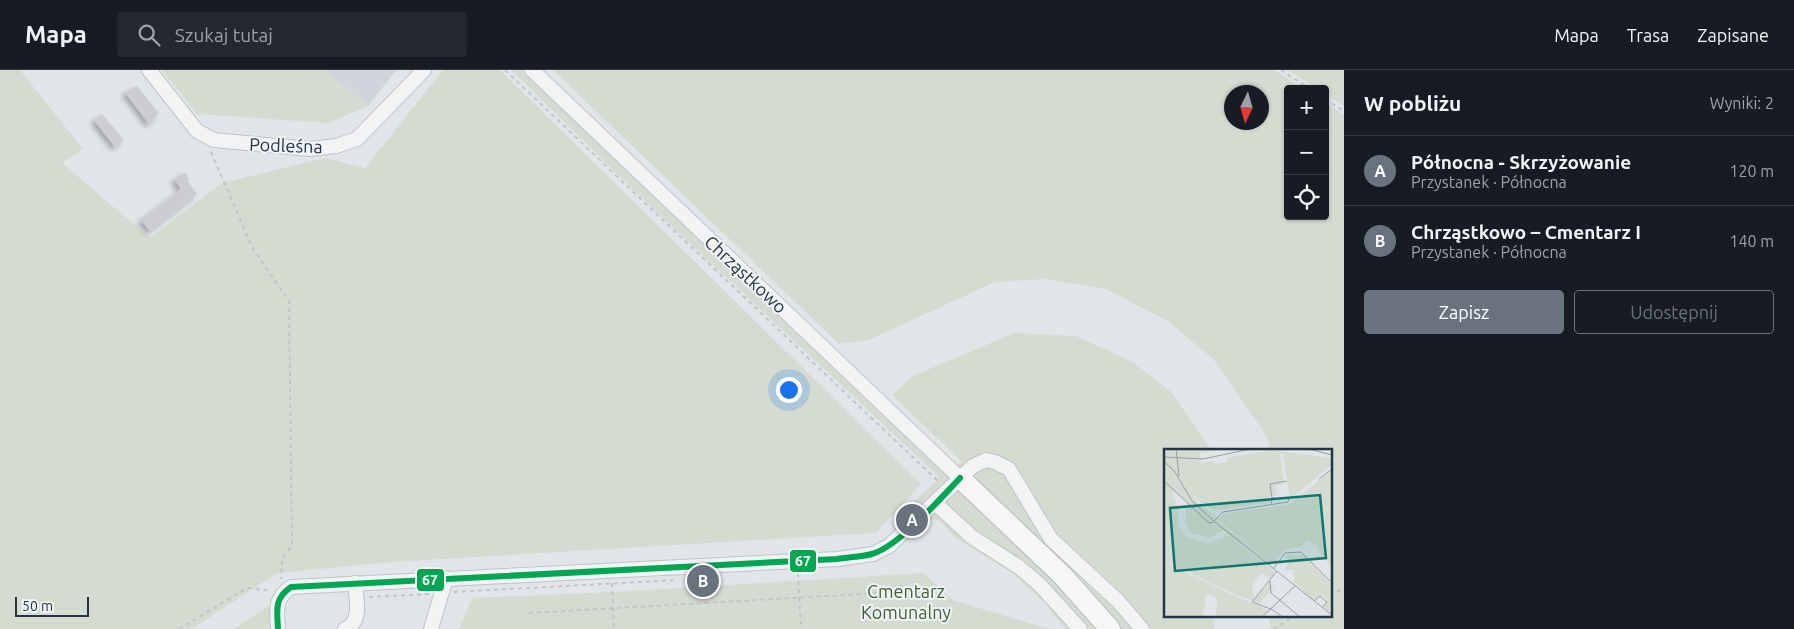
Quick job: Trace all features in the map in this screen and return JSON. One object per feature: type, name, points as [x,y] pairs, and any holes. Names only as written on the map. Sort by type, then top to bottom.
[{"type":"highway","points":[[960,478],[1062,575],[1110,629]]},
{"type":"street","name":"Podleśna","points":[[149,70],[197,131],[214,140],[282,148],[310,149],[336,146],[357,139],[424,70]]},
{"type":"street","name":"Chrząstkowo","points":[[532,70],[960,478]]},
{"type":"street","points":[[278,629],[277,606],[281,594],[291,587],[837,559],[873,554],[889,546],[973,466],[986,460],[1009,468],[1051,539],[1118,601],[1142,629]]},
{"type":"street","points":[[935,503],[972,537],[1020,567],[1039,584],[1080,629]]},
{"type":"street","points":[[431,629],[446,578]]},
{"type":"street","points":[[353,627],[357,613],[355,583]]},
{"type":"path","points":[[505,70],[936,478],[939,486]]},
{"type":"path","points":[[1281,70],[1304,85]]},
{"type":"path","points":[[1329,102],[1344,111]]},
{"type":"path","points":[[179,629],[247,588],[262,588],[281,594],[282,559],[292,545],[289,301],[252,247],[203,134]]},
{"type":"path","points":[[610,570],[614,629]]},
{"type":"path","points":[[798,582],[801,629]]},
{"type":"path","points":[[1332,595],[1344,588]]},
{"type":"path","points":[[529,613],[879,593]]},
{"type":"path","points":[[1273,629],[1295,616]]},
{"type":"shaded area","points":[[325,70],[396,70],[368,106]]},
{"type":"green space","points":[[0,70],[20,70],[83,149],[62,163],[150,238],[222,183],[325,158],[365,168],[443,70],[500,70],[921,484],[876,533],[393,562],[277,573],[192,629],[0,629]]},
{"type":"green space","points":[[162,70],[325,70],[368,106],[328,123],[197,114]]},
{"type":"green space","points":[[511,70],[524,70],[942,467],[944,474],[962,462],[892,395],[913,376],[1014,333],[1076,336],[1131,361],[1170,391],[1207,443],[1209,449],[1164,449],[1164,616],[1214,616],[1214,629],[1066,629],[1053,615],[1050,608],[1014,574],[957,539],[938,519],[927,521],[911,505],[939,478],[938,476],[645,201]]},
{"type":"green space","points":[[553,70],[1274,70],[1298,85],[1284,85],[1284,220],[1329,220],[1329,105],[1344,115],[1344,629],[1271,629],[1269,616],[1332,616],[1332,449],[1271,449],[1266,435],[1214,360],[1168,321],[1105,289],[1045,279],[995,282],[869,340],[839,344]]},
{"type":"green space","points":[[1288,70],[1344,70],[1344,106],[1329,97],[1329,85],[1311,85]]},
{"type":"green space","name":"Cmentarz Komunalny","points":[[923,573],[953,600],[1049,629],[459,629],[472,598],[612,592]]},
{"type":"green space","points":[[271,604],[273,629],[234,629]]},
{"type":"building","points":[[137,86],[159,113],[149,124],[125,92]]},
{"type":"building","points":[[102,114],[124,140],[115,147],[94,120]]},
{"type":"building","points":[[185,172],[189,179],[187,180],[197,194],[150,231],[141,220],[181,189],[174,179]]},
{"type":"transit line","name":"67","points":[[278,629],[277,610],[279,600],[291,587],[837,559],[868,555],[883,549],[906,532],[960,478]]},
{"type":"place","name":"Północna - Skrzyżowanie","points":[[912,520]]},
{"type":"place","name":"Chrząstkowo – Cmentarz I","points":[[703,581]]}]
